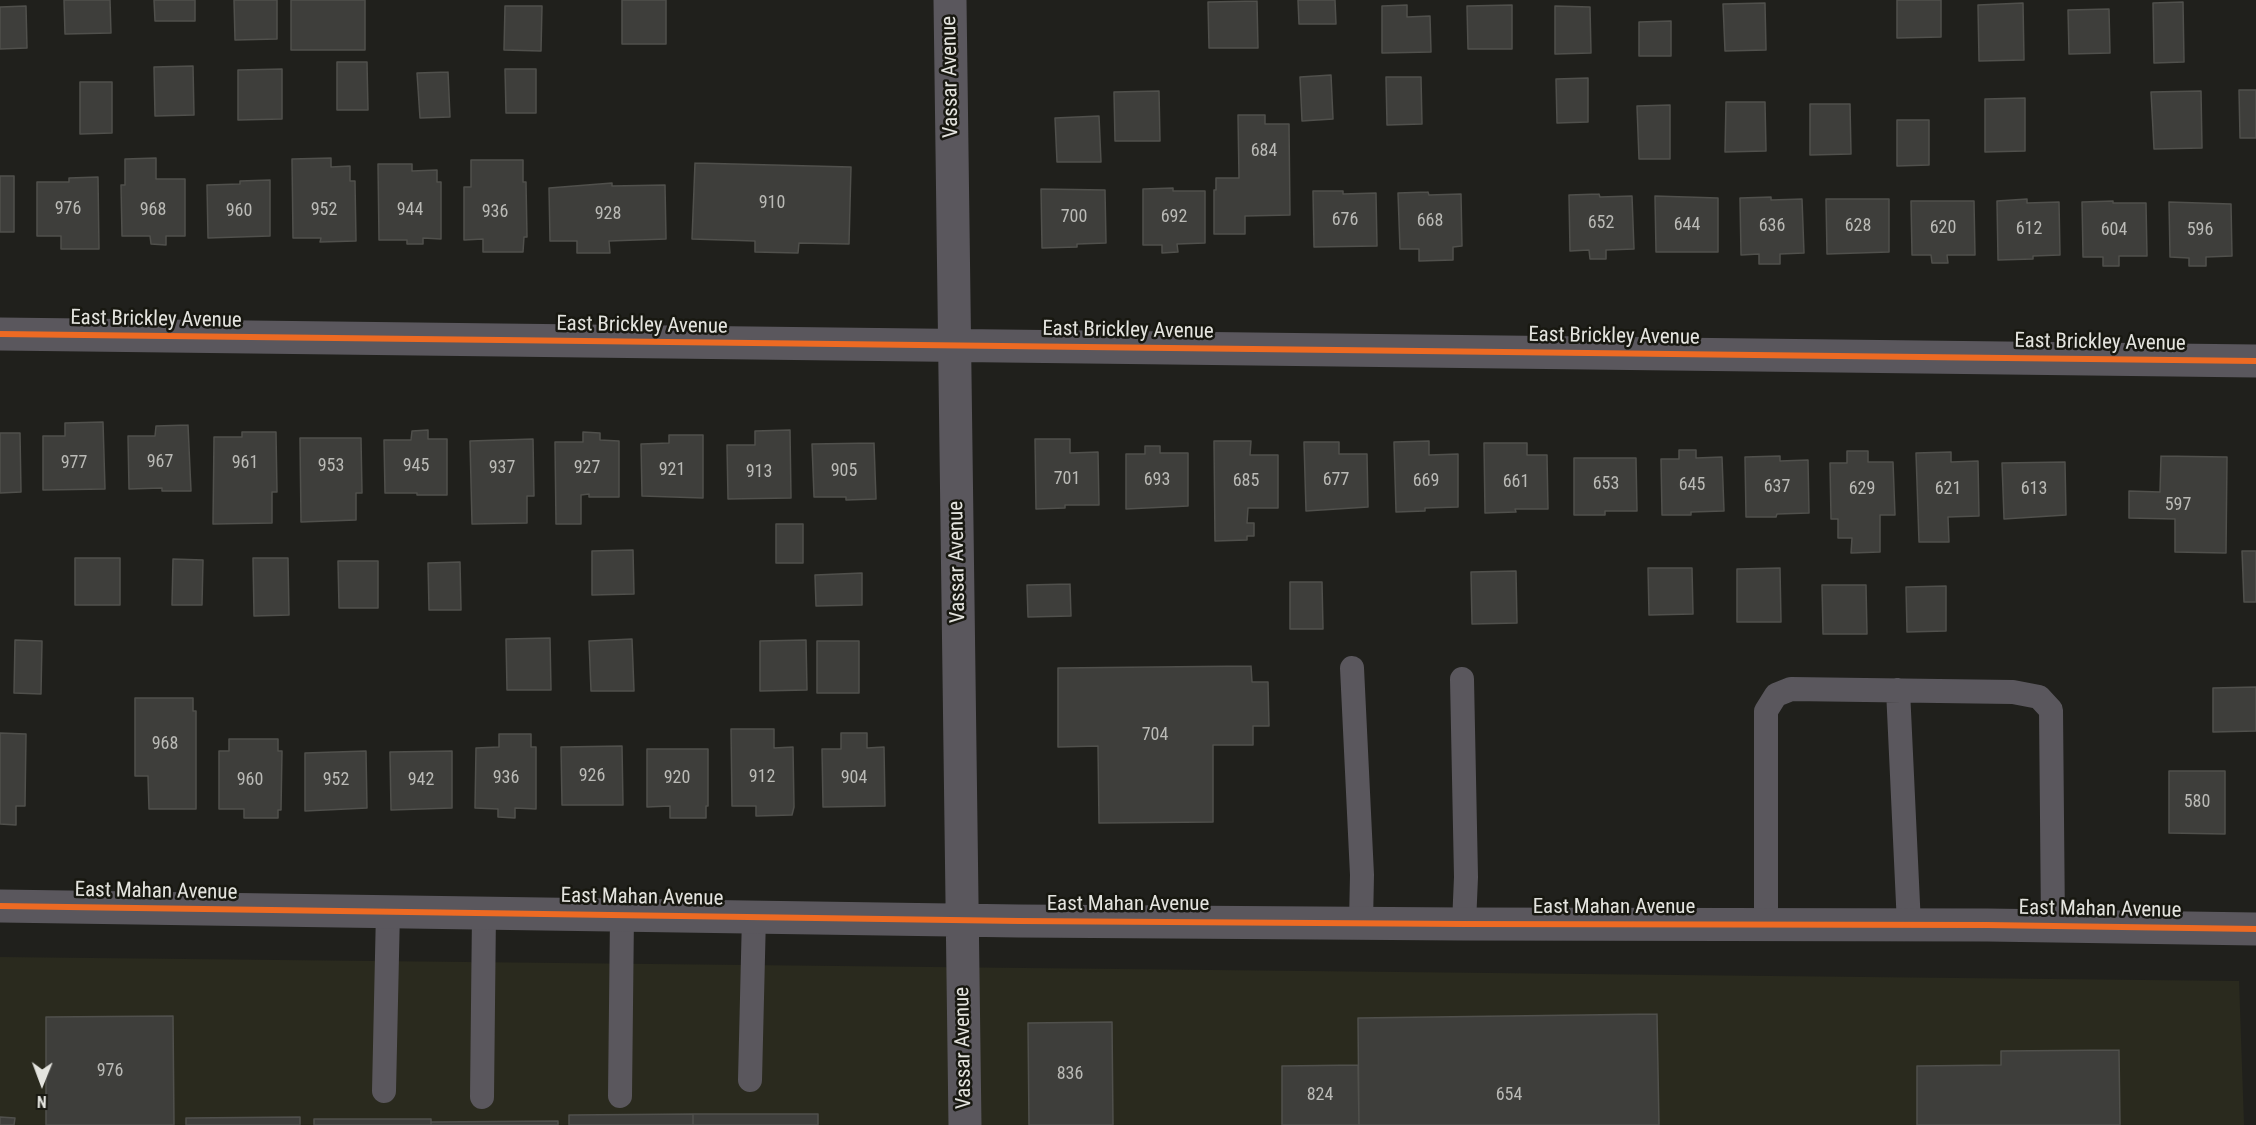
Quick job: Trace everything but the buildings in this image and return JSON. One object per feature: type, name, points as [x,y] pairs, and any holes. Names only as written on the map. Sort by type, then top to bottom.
[{"type":"street","name":"Vassar Avenue","points":[[950,0],[965,1125]]},
{"type":"street","name":"East Brickley Avenue","points":[[0,334],[2256,361]]},
{"type":"street","name":"East Mahan Avenue","points":[[0,906],[963,920],[2256,929]]},
{"type":"lane","points":[[1352,668],[1362,875],[1361,923]]},
{"type":"lane","points":[[1462,680],[1466,877],[1464,924]]},
{"type":"lane","points":[[1766,924],[1766,711],[1776,695],[1791,689],[2013,692],[2039,697],[2051,710],[2052,926]]},
{"type":"lane","points":[[1898,690],[1909,925]]},
{"type":"lane","points":[[384,1091],[388,911]]},
{"type":"lane","points":[[482,1097],[484,912]]},
{"type":"lane","points":[[620,1096],[622,915]]},
{"type":"lane","points":[[750,1080],[754,916]]},
{"type":"shaded area","points":[[0,957],[2239,981],[2244,1125],[0,1125]]},
{"type":"cycle path","points":[[0,334],[2256,361]]},
{"type":"cycle path","points":[[0,906],[1019,921],[1987,925],[2256,929]]}]
